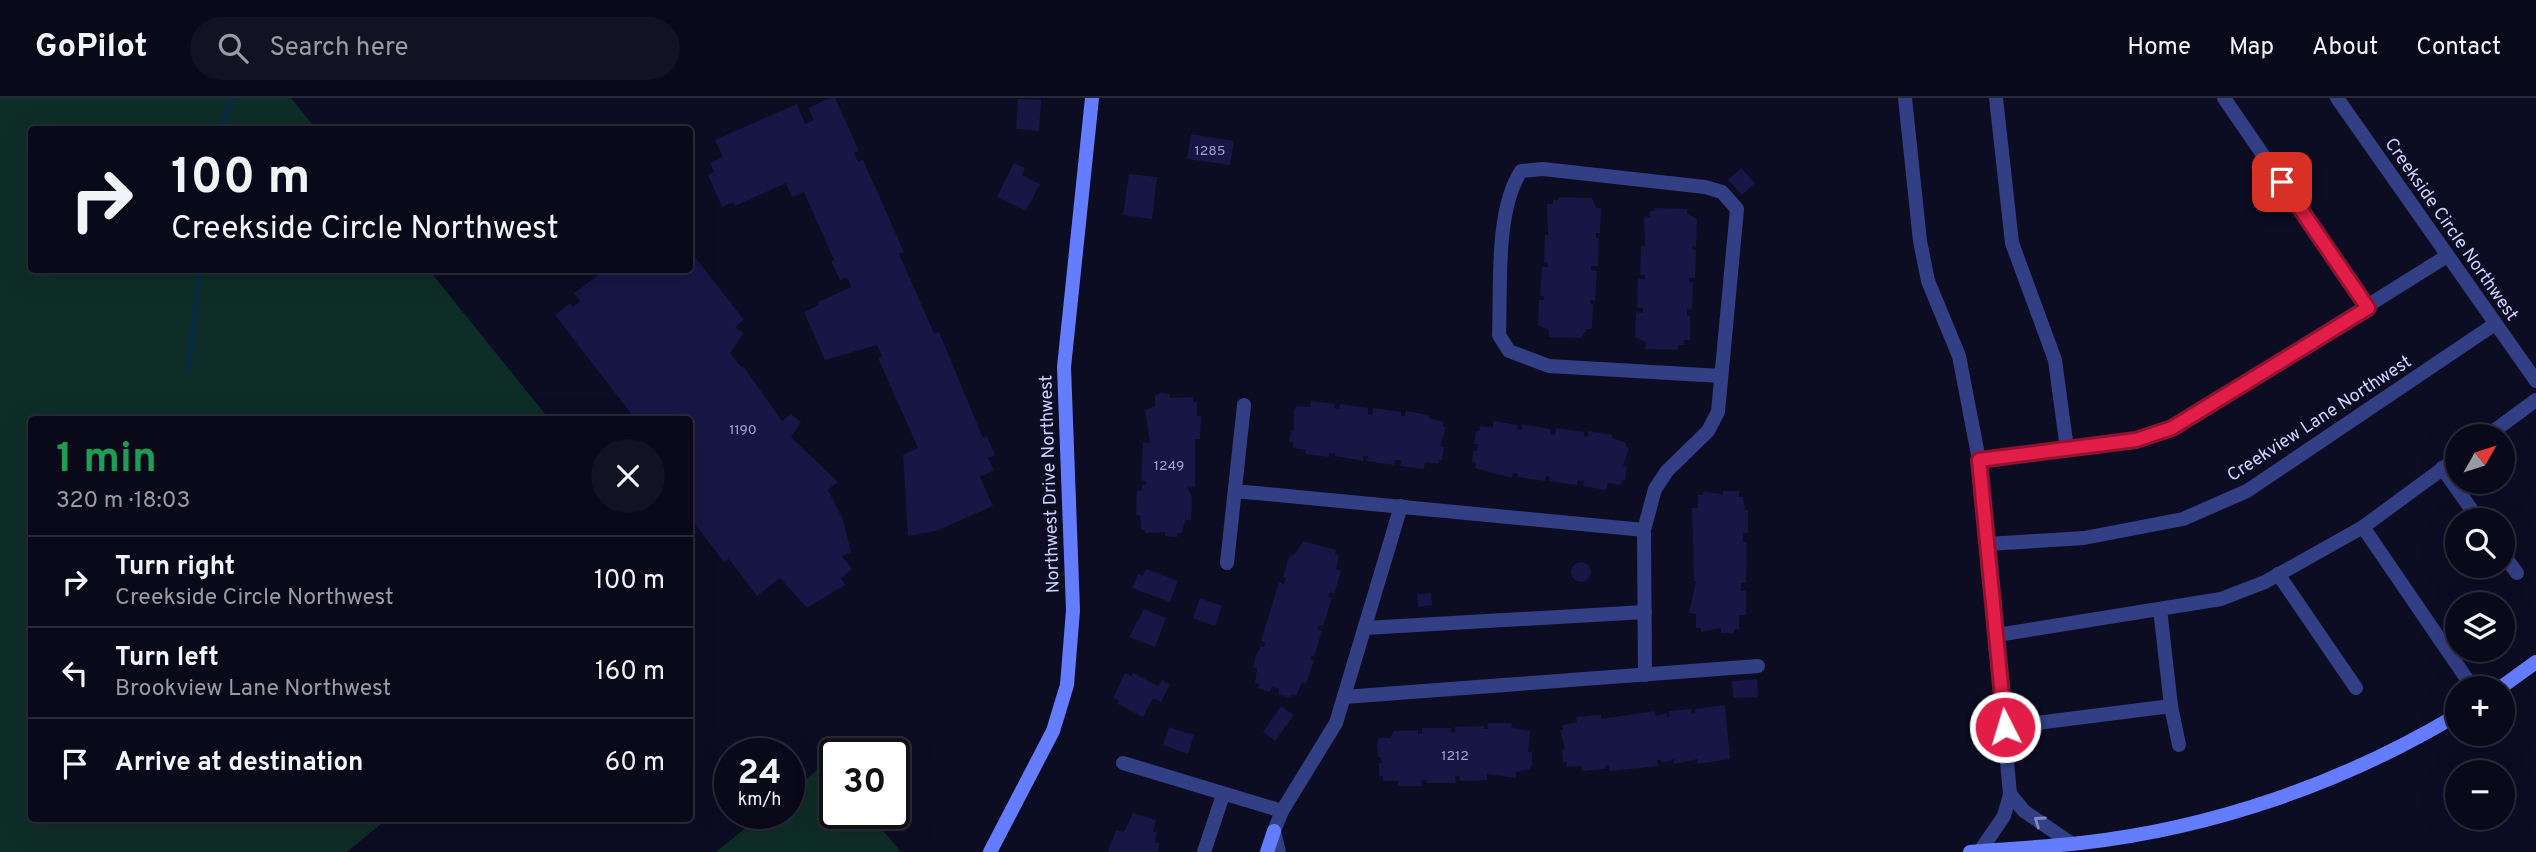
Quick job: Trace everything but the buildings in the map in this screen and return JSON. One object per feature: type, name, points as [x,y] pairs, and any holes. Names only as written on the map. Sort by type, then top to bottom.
[{"type":"street","name":"Northwest Drive Northwest","points":[[990,852],[1053,731],[1067,685],[1073,610],[1064,367],[1092,98]]},
{"type":"street","points":[[1905,98],[1920,241],[1928,281],[1959,356],[1979,460],[1988,544],[2010,794],[2004,816],[1980,851]]},
{"type":"street","points":[[1996,98],[2012,243],[2055,360],[2067,449]]},
{"type":"street","points":[[2224,98],[2368,308]]},
{"type":"street","name":"Creekside Circle Northwest","points":[[2337,98],[2536,381]]},
{"type":"street","points":[[1645,675],[1644,530],[1655,489],[1667,471],[1708,431],[1718,412],[1738,209],[1722,192],[1704,187],[1570,172],[1521,171],[1513,184],[1506,217],[1499,335],[1509,351],[1549,366],[1721,376]]},
{"type":"street","points":[[1979,460],[2136,440],[2172,428],[2368,308],[2447,256]]},
{"type":"street","name":"Creekview Lane Northwest","points":[[1988,544],[2084,538],[2183,519],[2246,491],[2495,324]]},
{"type":"street","points":[[2503,424],[2536,400]]},
{"type":"street","points":[[1227,562],[1244,405]]},
{"type":"street","points":[[1997,635],[2221,599],[2278,574],[2363,527],[2445,466]]},
{"type":"street","points":[[2442,468],[2470,508]]},
{"type":"street","points":[[1235,491],[1644,530]]},
{"type":"street","points":[[1267,852],[1282,811],[1336,723],[1401,506]]},
{"type":"street","points":[[2363,527],[2465,676]]},
{"type":"street","points":[[2278,574],[2356,688]]},
{"type":"street","points":[[2160,609],[2171,706],[2179,745]]},
{"type":"street","points":[[1365,628],[1645,612]]},
{"type":"street","points":[[2515,678],[2536,663]]},
{"type":"street","points":[[1344,698],[1758,666]]},
{"type":"street","points":[[2005,727],[2171,706]]},
{"type":"street","points":[[1970,852],[2072,844],[2195,823],[2288,795],[2363,765],[2445,721]]},
{"type":"street","points":[[1123,763],[1282,811]]},
{"type":"street","points":[[2010,794],[2024,811],[2072,844]]},
{"type":"street","points":[[1204,852],[1223,795]]},
{"type":"street","points":[[1274,831],[1279,852]]},
{"type":"green space","points":[[0,98],[291,98],[314,126],[28,126],[28,273],[431,273],[547,416],[28,416],[28,822],[383,822],[347,852],[0,852]]},
{"type":"green space","points":[[819,769],[819,829],[882,829],[901,852],[716,852],[744,829],[805,829],[805,780]]},
{"type":"waterway","points":[[222,126],[232,98]]},
{"type":"waterway","points":[[188,369],[200,273]]},
{"type":"route","points":[[2005,727],[1979,460],[2136,440],[2172,428],[2368,308],[2282,182]]}]
